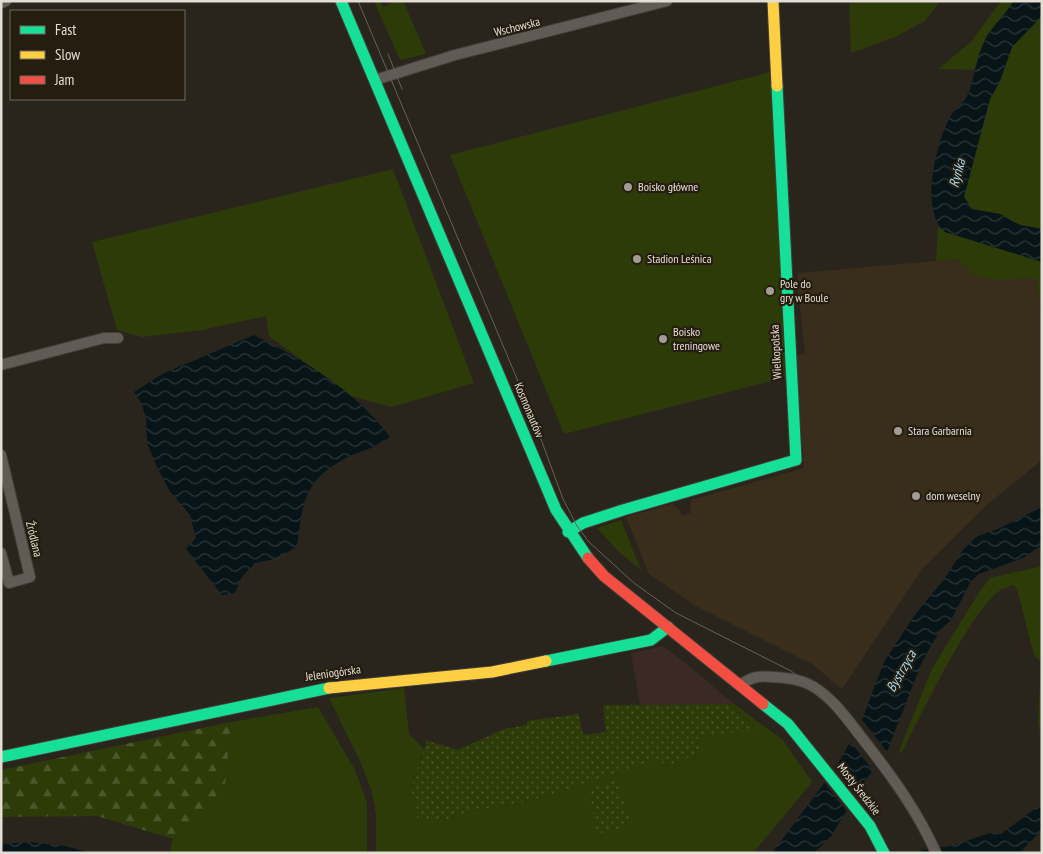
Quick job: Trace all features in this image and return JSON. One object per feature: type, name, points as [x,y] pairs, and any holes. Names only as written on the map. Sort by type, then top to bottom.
[{"type":"street","points":[[1,3],[6,1]]},
{"type":"street","name":"Kosmonautów","points":[[341,1],[556,510],[568,532],[589,561],[604,576],[783,719],[808,746]]},
{"type":"street","name":"Wschowska","points":[[375,80],[455,56],[666,1]]},
{"type":"street","name":"Wielkopolska","points":[[568,532],[583,523],[623,510],[796,460],[773,1]]},
{"type":"street","points":[[1,365],[104,338],[118,338]]},
{"type":"street","name":"Źródlana","points":[[1,455],[30,577],[9,583],[1,553]]},
{"type":"street","name":"Jeleniogórska","points":[[1,757],[317,689],[365,682],[482,673],[526,666],[651,640],[668,627]]},
{"type":"street","points":[[741,685],[746,680],[761,676],[794,679],[812,686],[834,702],[899,786],[928,835],[936,853]]},
{"type":"street","name":"Mosty Średzkie","points":[[808,746],[870,826],[883,849]]},
{"type":"shaded area","points":[[958,259],[973,275],[997,280],[1036,277],[1042,320],[1042,460],[989,503],[923,568],[842,689],[812,664],[694,605],[649,574],[626,517],[672,504],[679,509],[682,516],[690,513],[691,500],[804,468],[796,355],[805,354],[798,273]]},
{"type":"shaded area","points":[[663,646],[734,704],[640,705],[631,653]]},
{"type":"green space","points":[[374,1],[380,1],[383,7],[395,1],[403,1],[426,54],[400,60]]},
{"type":"green space","points":[[849,1],[940,1],[925,21],[895,37],[851,53]]},
{"type":"green space","points":[[1001,1],[1014,1],[986,37],[974,70],[938,69],[971,42]]},
{"type":"green space","points":[[1042,16],[1042,229],[1020,225],[1000,214],[972,209],[964,197],[990,99],[1000,81],[1012,47]]},
{"type":"green space","name":"Stadion Leśnica","points":[[771,72],[787,377],[564,434],[450,155]]},
{"type":"green space","points":[[393,169],[474,383],[392,407],[351,396],[269,336],[266,316],[202,330],[142,337],[117,330],[92,242]]},
{"type":"green space","points":[[938,227],[945,232],[1042,262],[1042,320],[1036,278],[997,280],[973,275],[958,259],[936,261]]},
{"type":"green space","points":[[621,520],[641,570],[618,551],[597,528]]},
{"type":"green space","points":[[1042,566],[1042,744],[1038,722],[1041,662],[1034,655],[1017,589],[1013,585],[1002,589],[990,600],[961,640],[901,754],[899,751],[932,669],[978,594],[990,578]]},
{"type":"green space","points":[[404,688],[409,734],[424,749],[411,788],[439,823],[477,810],[517,804],[561,792],[662,758],[665,767],[705,750],[696,736],[759,729],[728,704],[734,704],[783,740],[812,782],[753,853],[376,853],[376,815],[372,792],[361,763],[329,698]]},
{"type":"green space","points":[[728,704],[760,730],[697,736],[706,750],[665,767],[661,759],[561,792],[517,804],[477,810],[439,823],[417,818],[411,788],[426,744],[425,740],[458,750],[504,729],[527,725],[527,721],[579,714],[583,735],[606,732],[603,705]]},
{"type":"green space","points":[[318,707],[355,770],[367,803],[367,853],[169,853],[173,839],[223,795],[231,722]]},
{"type":"green space","points":[[231,722],[224,795],[173,839],[97,816],[1,817],[1,770]]},
{"type":"green space","points":[[616,779],[632,825],[597,834],[589,789]]},
{"type":"water","name":"Ryńka","points":[[1014,1],[1042,1],[1042,16],[1012,47],[1000,81],[990,99],[964,197],[972,209],[1000,214],[1020,225],[1042,229],[1042,262],[945,232],[937,222],[931,193],[935,159],[945,129],[952,114],[967,96],[986,38]]},
{"type":"water","points":[[254,335],[292,355],[328,378],[361,405],[390,437],[348,457],[322,474],[308,493],[304,504],[297,546],[279,558],[255,563],[241,578],[235,593],[222,595],[186,549],[196,538],[190,515],[169,490],[156,465],[147,443],[146,418],[141,402],[134,392],[162,374]]},
{"type":"water","name":"Bystrzyca","points":[[1042,507],[1042,545],[1023,558],[979,574],[971,581],[951,620],[940,630],[922,662],[888,749],[858,791],[832,835],[814,853],[772,853],[837,766],[863,717],[884,662],[914,616],[945,578],[963,550],[976,537],[1000,528]]},
{"type":"water","points":[[1042,806],[1042,830],[1019,853],[921,853],[921,850],[951,846],[990,833],[1001,834],[1036,808]]},
{"type":"water","points":[[29,842],[65,846],[91,853],[1,853],[1,844]]},
{"type":"pier","points":[[860,717],[888,753],[874,772],[849,740]]},
{"type":"pier","points":[[834,765],[858,796],[848,813],[823,781]]},
{"type":"tram line","points":[[358,1],[531,412],[563,499],[577,526],[589,542],[634,583],[676,613],[791,671],[821,693],[908,804],[933,853]]},
{"type":"tram line","points":[[388,54],[402,89]]},
{"type":"traffic: fast","points":[[341,1],[556,510],[588,558]]},
{"type":"traffic: fast","points":[[568,532],[583,523],[623,510],[796,460],[777,86]]},
{"type":"traffic: fast","points":[[546,661],[651,640],[668,627]]},
{"type":"traffic: fast","points":[[1,757],[329,688]]},
{"type":"traffic: fast","points":[[763,704],[788,724],[870,826],[884,853]]},
{"type":"traffic: slow","points":[[773,1],[777,86]]},
{"type":"traffic: slow","points":[[329,688],[492,672],[546,661]]},
{"type":"traffic: jam","points":[[588,558],[604,576],[763,704]]},
{"type":"place","name":"Boisko główne","points":[[628,187]]},
{"type":"place","name":"Stadion Leśnica","points":[[637,259]]},
{"type":"place","name":"Pole do gry w Boule","points":[[770,291]]},
{"type":"place","name":"Boisko treningowe","points":[[663,339]]},
{"type":"place","name":"Stara Garbarnia","points":[[898,431]]},
{"type":"place","name":"dom weselny","points":[[916,496]]}]
